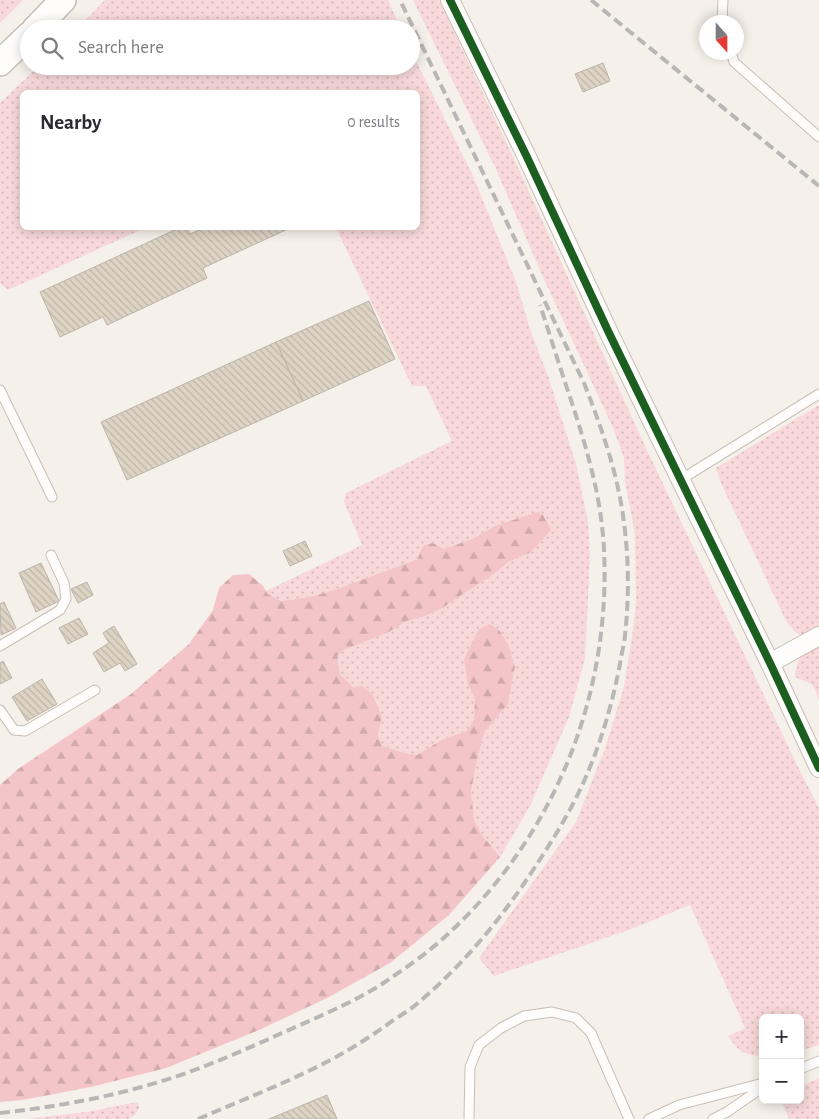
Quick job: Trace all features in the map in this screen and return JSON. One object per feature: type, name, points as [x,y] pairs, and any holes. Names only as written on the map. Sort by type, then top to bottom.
[{"type":"street","points":[[43,20],[62,0]]},
{"type":"street","points":[[450,0],[819,768]]},
{"type":"street","points":[[0,63],[20,44]]},
{"type":"street","points":[[770,663],[819,636]]},
{"type":"lane","points":[[722,15],[723,0]]},
{"type":"lane","points":[[733,60],[819,138]]},
{"type":"lane","points":[[0,390],[52,497]]},
{"type":"lane","points":[[680,480],[819,394]]},
{"type":"lane","points":[[0,646],[60,610],[66,599],[64,583],[51,555]]},
{"type":"lane","points":[[0,710],[14,730],[25,731],[95,690]]},
{"type":"lane","points":[[469,1119],[470,1067],[479,1045],[501,1028],[524,1016],[552,1012],[576,1018],[591,1033],[629,1119]]},
{"type":"lane","points":[[804,1067],[819,1061]]},
{"type":"lane","points":[[649,1119],[679,1105],[759,1086]]},
{"type":"lane","points":[[713,1119],[727,1112],[759,1088]]},
{"type":"shaded area","points":[[0,0],[23,0],[0,23]]},
{"type":"shaded area","points":[[105,0],[388,0],[397,20],[86,20]]},
{"type":"shaded area","points":[[413,0],[439,0],[645,446],[819,808],[819,1045],[804,1050],[804,1014],[759,1014],[759,1056],[742,1052],[735,1046],[728,1036],[745,1028],[690,905],[629,930],[494,976],[479,958],[576,822],[605,748],[624,687],[636,601],[635,534],[625,482],[624,458],[614,430],[544,279],[495,167]]},
{"type":"shaded area","points":[[420,69],[473,176],[516,282],[576,464],[588,522],[590,557],[585,658],[569,717],[530,806],[500,857],[482,835],[474,820],[471,790],[485,731],[508,704],[515,667],[509,646],[467,672],[468,684],[475,700],[474,719],[467,731],[443,739],[417,755],[382,746],[378,735],[382,717],[340,674],[337,656],[344,650],[387,633],[407,621],[425,616],[497,571],[508,562],[530,553],[495,526],[472,539],[444,549],[433,543],[421,549],[418,559],[310,597],[281,601],[266,591],[362,545],[344,502],[346,493],[452,441],[426,386],[412,386],[337,230],[420,230],[420,90],[20,90],[20,230],[141,230],[8,290],[0,283],[0,103],[30,75],[420,75]]},
{"type":"shaded area","points":[[819,405],[819,699],[812,684],[795,677],[801,654],[813,645],[794,631],[786,621],[721,483],[716,468]]},
{"type":"shaded area","points":[[819,1078],[819,1119],[789,1119],[783,1104],[804,1104],[804,1085]]},
{"type":"shaded area","points":[[138,1103],[139,1108],[134,1116],[128,1119],[26,1119],[87,1112]]},
{"type":"green space","points":[[537,512],[543,515],[551,530],[530,553],[508,562],[498,571],[442,608],[425,616],[407,621],[387,633],[344,650],[337,656],[340,674],[353,687],[362,686],[372,694],[382,717],[378,735],[382,746],[417,755],[443,739],[467,731],[474,719],[475,700],[468,684],[464,659],[479,629],[490,624],[499,630],[509,646],[515,667],[508,704],[485,731],[471,790],[474,820],[482,835],[500,857],[449,915],[390,963],[327,998],[259,1030],[166,1068],[91,1087],[22,1100],[0,1102],[0,785],[18,769],[131,694],[189,644],[213,610],[219,588],[233,575],[249,574],[263,586],[268,594],[281,601],[310,597],[418,559],[421,550],[426,545],[433,543],[444,549],[472,539],[495,526]]},
{"type":"building","points":[[603,63],[610,81],[583,92],[575,74]]},
{"type":"building","points":[[175,230],[188,230],[190,234],[199,230],[286,230],[203,268],[207,278],[107,325],[103,317],[60,337],[40,292]]},
{"type":"building","points":[[369,301],[395,359],[303,401],[276,342]]},
{"type":"building","points":[[276,342],[303,401],[127,480],[101,422]]},
{"type":"building","points":[[305,541],[312,556],[290,566],[283,551]]},
{"type":"building","points":[[41,563],[59,601],[36,612],[19,573]]},
{"type":"building","points":[[87,582],[93,595],[78,603],[71,589]]},
{"type":"building","points":[[4,602],[16,628],[1,635],[0,604]]},
{"type":"building","points":[[79,618],[88,634],[68,644],[59,628]]},
{"type":"building","points":[[114,626],[137,664],[125,671],[120,663],[104,672],[93,653],[109,643],[103,633]]},
{"type":"building","points":[[3,661],[12,678],[0,684],[0,663]]},
{"type":"building","points":[[42,679],[57,704],[27,721],[12,697]]},
{"type":"building","points":[[327,1095],[337,1119],[269,1119]]},
{"type":"railway","points":[[400,0],[410,20]]},
{"type":"railway","points":[[591,0],[819,186]]},
{"type":"railway","points":[[198,1119],[268,1090],[351,1048],[415,1005],[467,956],[496,922],[522,886],[567,815],[593,761],[616,684],[624,643],[628,580],[624,523],[618,487],[608,452],[584,383],[420,42]]},
{"type":"railway","points":[[0,1113],[96,1098],[166,1080],[230,1056],[327,1013],[369,992],[416,960],[448,934],[486,895],[518,853],[546,807],[569,759],[586,709],[598,657],[604,603],[604,549],[600,509],[592,470],[540,305]]},
{"type":"cycle path","points":[[450,0],[819,768]]}]
